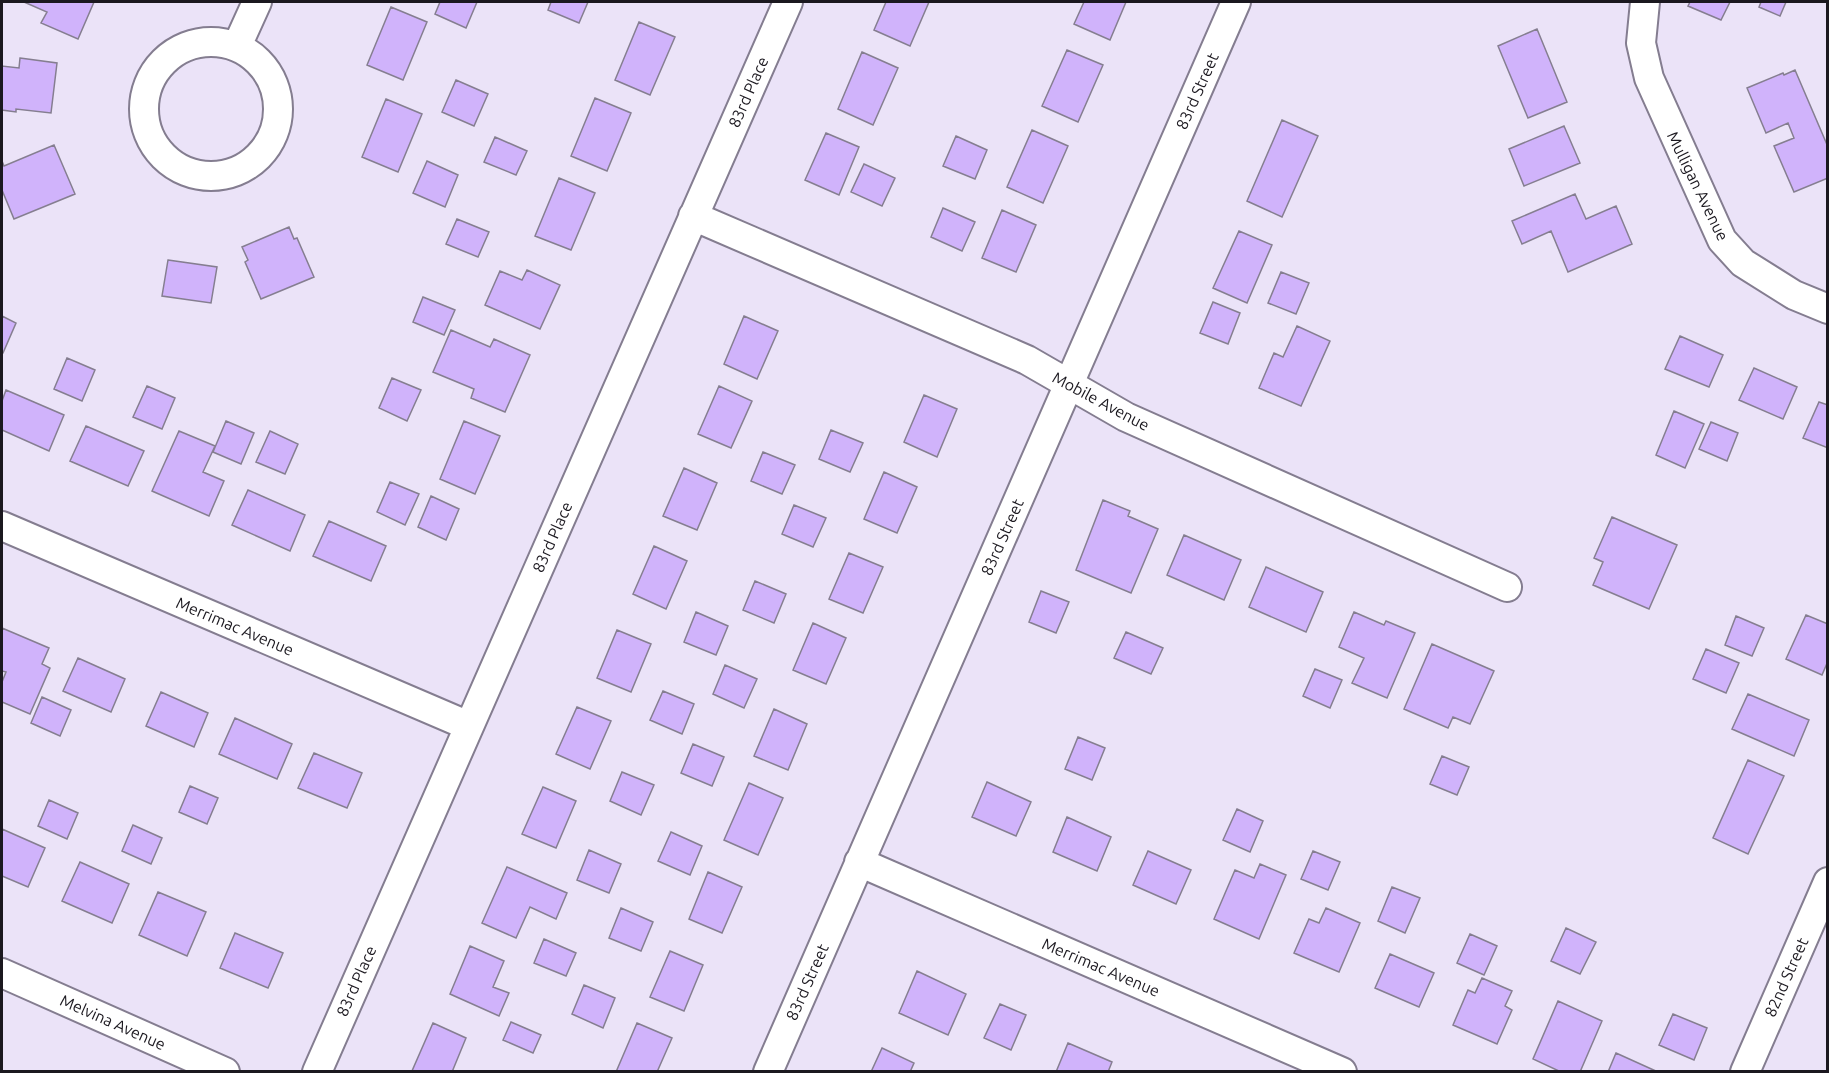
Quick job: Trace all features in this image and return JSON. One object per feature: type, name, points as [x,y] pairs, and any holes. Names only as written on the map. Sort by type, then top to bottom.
[{"type":"street","points":[[237,46],[256,2]]},
{"type":"street","name":"83rd Place","points":[[317,1071],[788,2]]},
{"type":"street","name":"83rd Street","points":[[768,1071],[1236,2]]},
{"type":"street","name":"Mulligan Avenue","points":[[1644,6],[1641,43],[1649,78],[1722,240],[1743,263],[1794,295],[1827,309]]},
{"type":"street","points":[[218,41],[237,46],[255,57],[269,72],[277,92],[279,112],[275,133],[264,151],[249,165],[230,174],[209,177],[189,173],[171,164],[158,150],[148,133],[144,114],[145,94],[152,76],[164,60],[180,49],[198,42],[218,41]]},
{"type":"street","name":"Mobile Avenue","points":[[693,216],[1027,360],[1126,417],[1507,587]]},
{"type":"street","name":"Merrimac Avenue","points":[[2,526],[469,726]]},
{"type":"street","name":"Merrimac Avenue","points":[[859,862],[1342,1071]]},
{"type":"street","name":"82nd Street","points":[[1744,1071],[1827,882]]},
{"type":"street","name":"Melvina Avenue","points":[[2,973],[225,1071]]},
{"type":"building","points":[[24,2],[94,2],[78,39],[41,23],[47,12]]},
{"type":"building","points":[[440,2],[477,2],[466,28],[435,14]]},
{"type":"building","points":[[551,2],[588,2],[579,23],[548,10]]},
{"type":"building","points":[[886,2],[929,2],[910,46],[874,30]]},
{"type":"building","points":[[1084,2],[1126,2],[1110,40],[1074,24]]},
{"type":"building","points":[[1690,2],[1730,2],[1721,20],[1688,6]]},
{"type":"building","points":[[1761,2],[1786,2],[1780,16],[1759,7]]},
{"type":"building","points":[[391,7],[427,22],[403,80],[367,65]]},
{"type":"building","points":[[639,22],[675,37],[650,95],[615,80]]},
{"type":"building","points":[[1537,29],[1567,102],[1528,118],[1498,46]]},
{"type":"building","points":[[1067,50],[1103,65],[1078,122],[1042,106]]},
{"type":"building","points":[[862,52],[898,68],[873,125],[838,109]]},
{"type":"building","points":[[20,58],[57,63],[51,113],[16,109],[16,112],[2,110],[2,66],[19,68]]},
{"type":"building","points":[[1795,70],[1828,147],[1828,178],[1794,192],[1774,146],[1794,138],[1788,123],[1766,133],[1747,88]]},
{"type":"building","points":[[456,80],[488,94],[474,126],[442,112]]},
{"type":"building","points":[[595,98],[631,113],[607,171],[571,156]]},
{"type":"building","points":[[386,99],[422,114],[398,172],[362,157]]},
{"type":"building","points":[[1282,120],[1318,136],[1282,217],[1247,201]]},
{"type":"building","points":[[1564,126],[1580,163],[1524,186],[1509,149]]},
{"type":"building","points":[[1032,130],[1068,146],[1043,203],[1007,187]]},
{"type":"building","points":[[826,133],[859,147],[839,195],[805,180]]},
{"type":"building","points":[[956,136],[987,150],[975,179],[943,166]]},
{"type":"building","points":[[495,137],[527,151],[516,175],[484,162]]},
{"type":"building","points":[[54,145],[75,194],[14,219],[2,190],[2,161],[4,166]]},
{"type":"building","points":[[427,161],[458,175],[445,207],[413,193]]},
{"type":"building","points":[[864,164],[895,178],[882,206],[851,192]]},
{"type":"building","points":[[559,178],[595,193],[571,250],[535,236]]},
{"type":"building","points":[[1575,194],[1586,219],[1616,206],[1632,244],[1568,272],[1551,231],[1522,244],[1512,221]]},
{"type":"building","points":[[943,208],[975,222],[962,251],[931,237]]},
{"type":"building","points":[[1002,210],[1036,225],[1016,272],[982,258]]},
{"type":"building","points":[[457,219],[489,232],[478,257],[446,244]]},
{"type":"building","points":[[289,227],[294,239],[297,238],[314,277],[261,299],[245,262],[248,260],[242,247]]},
{"type":"building","points":[[1239,231],[1272,245],[1247,303],[1213,288]]},
{"type":"building","points":[[168,260],[217,267],[211,303],[162,296]]},
{"type":"building","points":[[527,270],[560,285],[540,329],[485,305],[500,271],[522,280]]},
{"type":"building","points":[[1281,272],[1309,283],[1296,314],[1268,303]]},
{"type":"building","points":[[423,297],[455,310],[444,335],[413,322]]},
{"type":"building","points":[[1213,302],[1240,313],[1228,344],[1200,333]]},
{"type":"building","points":[[2,316],[16,323],[3,353],[2,353]]},
{"type":"building","points":[[744,316],[778,331],[757,379],[724,364]]},
{"type":"building","points":[[1297,326],[1330,341],[1301,406],[1259,388],[1274,353],[1283,357]]},
{"type":"building","points":[[451,330],[490,347],[494,339],[530,355],[505,412],[471,398],[474,389],[433,372]]},
{"type":"building","points":[[1680,336],[1723,355],[1709,387],[1665,369]]},
{"type":"building","points":[[67,358],[95,370],[82,401],[54,389]]},
{"type":"building","points":[[1754,368],[1797,387],[1783,419],[1739,400]]},
{"type":"building","points":[[392,378],[421,390],[407,421],[379,408]]},
{"type":"building","points":[[147,386],[175,398],[162,429],[133,417]]},
{"type":"building","points":[[719,386],[752,401],[731,448],[698,434]]},
{"type":"building","points":[[6,390],[64,415],[49,451],[2,430],[2,401]]},
{"type":"building","points":[[924,395],[957,409],[937,457],[904,442]]},
{"type":"building","points":[[1819,402],[1828,405],[1828,448],[1803,438]]},
{"type":"building","points":[[1674,411],[1704,424],[1685,468],[1656,455]]},
{"type":"building","points":[[226,421],[254,433],[241,464],[213,452]]},
{"type":"building","points":[[464,421],[500,436],[475,494],[440,479]]},
{"type":"building","points":[[1711,422],[1738,433],[1727,461],[1699,449]]},
{"type":"building","points":[[86,426],[144,451],[128,486],[70,461]]},
{"type":"building","points":[[831,430],[863,443],[850,472],[819,459]]},
{"type":"building","points":[[179,431],[215,446],[203,472],[224,481],[209,516],[152,491]]},
{"type":"building","points":[[270,431],[298,444],[285,474],[256,462]]},
{"type":"building","points":[[763,452],[795,465],[782,494],[751,481]]},
{"type":"building","points":[[684,468],[717,483],[697,530],[663,516]]},
{"type":"building","points":[[884,472],[917,487],[897,533],[864,519]]},
{"type":"building","points":[[390,482],[419,494],[405,525],[377,512]]},
{"type":"building","points":[[248,490],[305,515],[290,551],[232,525]]},
{"type":"building","points":[[431,496],[459,509],[446,540],[418,527]]},
{"type":"building","points":[[1103,500],[1130,511],[1128,516],[1158,529],[1131,593],[1076,570]]},
{"type":"building","points":[[794,505],[826,518],[813,547],[782,534]]},
{"type":"building","points":[[1612,517],[1677,545],[1649,609],[1593,585],[1603,562],[1594,558]]},
{"type":"building","points":[[329,521],[386,546],[371,581],[313,556]]},
{"type":"building","points":[[1184,535],[1241,560],[1224,600],[1167,575]]},
{"type":"building","points":[[654,546],[687,561],[666,609],[633,594]]},
{"type":"building","points":[[849,553],[883,567],[863,613],[829,599]]},
{"type":"building","points":[[1266,567],[1323,592],[1306,632],[1249,607]]},
{"type":"building","points":[[755,581],[786,594],[774,623],[743,610]]},
{"type":"building","points":[[1041,591],[1069,602],[1056,633],[1029,622]]},
{"type":"building","points":[[696,612],[728,626],[716,655],[684,642]]},
{"type":"building","points":[[1354,612],[1384,625],[1386,621],[1415,633],[1387,698],[1352,683],[1364,658],[1339,647]]},
{"type":"building","points":[[1806,615],[1828,624],[1828,661],[1822,675],[1786,659]]},
{"type":"building","points":[[1736,616],[1764,628],[1752,656],[1725,645]]},
{"type":"building","points":[[813,623],[846,638],[826,684],[793,670]]},
{"type":"building","points":[[2,628],[49,648],[42,664],[50,668],[30,714],[2,702],[2,682],[6,672],[2,671]]},
{"type":"building","points":[[617,630],[651,644],[631,692],[597,678]]},
{"type":"building","points":[[1126,632],[1163,648],[1151,674],[1114,658]]},
{"type":"building","points":[[1432,644],[1494,671],[1470,724],[1453,717],[1448,728],[1404,709]]},
{"type":"building","points":[[1706,649],[1739,663],[1726,693],[1693,679]]},
{"type":"building","points":[[78,658],[125,679],[111,712],[63,691]]},
{"type":"building","points":[[725,665],[757,679],[744,708],[713,694]]},
{"type":"building","points":[[1315,669],[1342,680],[1330,708],[1303,696]]},
{"type":"building","points":[[663,691],[694,704],[682,734],[650,720]]},
{"type":"building","points":[[161,692],[208,713],[194,747],[146,726]]},
{"type":"building","points":[[1748,694],[1809,720],[1794,756],[1732,729]]},
{"type":"building","points":[[42,697],[71,710],[60,736],[31,723]]},
{"type":"building","points":[[577,707],[611,721],[590,769],[556,754]]},
{"type":"building","points":[[774,709],[807,724],[788,770],[754,756]]},
{"type":"building","points":[[235,718],[292,744],[277,779],[219,754]]},
{"type":"building","points":[[1078,737],[1105,748],[1092,780],[1065,769]]},
{"type":"building","points":[[693,744],[724,757],[712,786],[681,773]]},
{"type":"building","points":[[314,753],[362,773],[347,808],[298,788]]},
{"type":"building","points":[[1442,756],[1469,767],[1457,795],[1430,784]]},
{"type":"building","points":[[1748,760],[1784,776],[1748,854],[1713,838]]},
{"type":"building","points":[[622,772],[654,785],[641,815],[610,801]]},
{"type":"building","points":[[987,782],[1031,802],[1016,836],[972,817]]},
{"type":"building","points":[[749,783],[783,798],[758,855],[724,840]]},
{"type":"building","points":[[190,786],[218,798],[207,824],[179,812]]},
{"type":"building","points":[[543,787],[576,801],[556,848],[522,834]]},
{"type":"building","points":[[49,800],[78,813],[67,839],[38,826]]},
{"type":"building","points":[[1237,809],[1263,821],[1250,852],[1223,840]]},
{"type":"building","points":[[1067,817],[1111,837],[1097,871],[1053,852]]},
{"type":"building","points":[[133,825],[162,838],[151,864],[122,851]]},
{"type":"building","points":[[2,829],[45,848],[28,887],[2,876]]},
{"type":"building","points":[[671,832],[702,846],[690,875],[658,861]]},
{"type":"building","points":[[589,850],[621,864],[609,893],[577,880]]},
{"type":"building","points":[[1148,851],[1191,870],[1176,904],[1133,885]]},
{"type":"building","points":[[1313,851],[1340,862],[1328,890],[1301,879]]},
{"type":"building","points":[[80,862],[129,884],[112,923],[62,901]]},
{"type":"building","points":[[1260,864],[1286,875],[1259,939],[1214,919],[1235,870],[1254,878]]},
{"type":"building","points":[[507,867],[567,893],[556,919],[530,907],[516,938],[482,923]]},
{"type":"building","points":[[708,872],[742,887],[722,933],[689,919]]},
{"type":"building","points":[[1392,887],[1420,898],[1405,933],[1378,921]]},
{"type":"building","points":[[158,892],[206,912],[187,956],[139,935]]},
{"type":"building","points":[[621,908],[653,922],[641,951],[609,938]]},
{"type":"building","points":[[1326,908],[1360,923],[1339,972],[1294,953],[1309,919],[1319,923]]},
{"type":"building","points":[[1566,928],[1596,942],[1580,974],[1551,961]]},
{"type":"building","points":[[235,933],[283,953],[268,988],[220,968]]},
{"type":"building","points":[[1470,934],[1497,946],[1484,975],[1457,963]]},
{"type":"building","points":[[544,939],[576,953],[566,976],[534,963]]},
{"type":"building","points":[[470,946],[504,961],[493,987],[509,993],[499,1016],[450,994]]},
{"type":"building","points":[[670,951],[703,965],[684,1011],[650,997]]},
{"type":"building","points":[[1390,954],[1434,973],[1419,1007],[1375,988]]},
{"type":"building","points":[[917,971],[966,994],[948,1035],[899,1013]]},
{"type":"building","points":[[1482,978],[1512,991],[1505,1006],[1512,1010],[1497,1044],[1453,1025],[1468,990],[1475,993]]},
{"type":"building","points":[[584,985],[615,998],[603,1028],[572,1014]]},
{"type":"building","points":[[1558,1001],[1602,1021],[1580,1072],[1561,1072],[1533,1059]]},
{"type":"building","points":[[1000,1004],[1026,1015],[1011,1050],[984,1038]]},
{"type":"building","points":[[1673,1014],[1707,1028],[1694,1060],[1659,1045]]},
{"type":"building","points":[[511,1022],[541,1035],[533,1053],[503,1040]]},
{"type":"building","points":[[433,1023],[466,1038],[452,1072],[414,1072],[412,1071]]},
{"type":"building","points":[[637,1023],[672,1038],[657,1072],[616,1072]]},
{"type":"building","points":[[1068,1043],[1112,1062],[1108,1072],[1056,1072]]},
{"type":"building","points":[[882,1048],[914,1063],[910,1072],[871,1072]]},
{"type":"building","points":[[1616,1053],[1658,1072],[1608,1072]]}]
